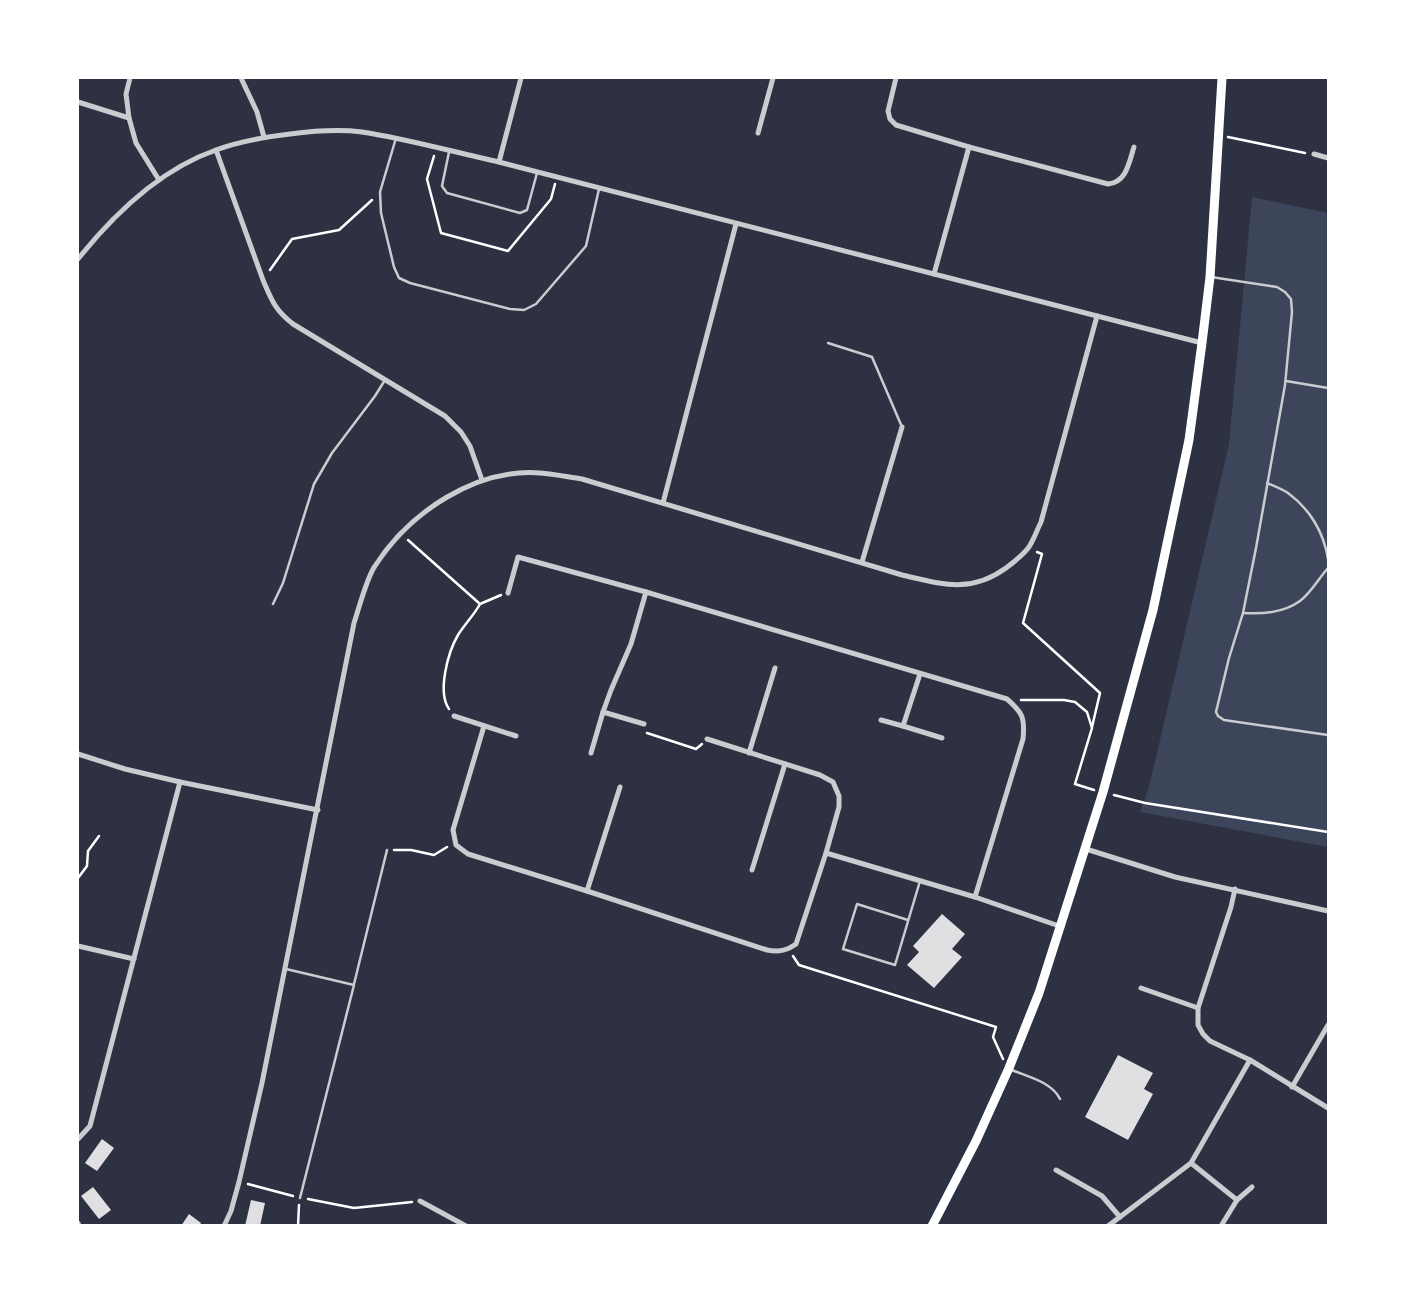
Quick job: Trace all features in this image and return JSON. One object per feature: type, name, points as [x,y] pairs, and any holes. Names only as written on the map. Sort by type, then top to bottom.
[{"type":"main road","points":[[932,1226],[976,1141],[1040,994],[1103,792],[1153,610],[1190,440],[1210,277],[1222,78]]},
{"type":"street","points":[[130,78],[126,94],[129,118],[136,143],[159,180]]},
{"type":"street","points":[[241,78],[257,112],[264,137]]},
{"type":"street","points":[[499,162],[521,78]]},
{"type":"street","points":[[758,133],[773,78]]},
{"type":"street","points":[[896,78],[888,111],[890,119],[896,125],[969,147],[1108,184],[1115,183],[1125,174],[1134,147]]},
{"type":"street","points":[[78,102],[129,118]]},
{"type":"street","points":[[78,259],[119,214],[159,180],[190,161],[216,150],[264,137],[316,130],[360,132],[396,138],[499,162],[1202,343]]},
{"type":"street","points":[[934,274],[969,147]]},
{"type":"street","points":[[216,150],[263,280],[280,313],[445,416],[461,432],[470,446],[482,480]]},
{"type":"street","points":[[1314,154],[1328,158]]},
{"type":"street","points":[[663,502],[736,224]]},
{"type":"street","points":[[224,1226],[231,1211],[239,1182],[262,1083],[354,623],[374,567],[401,534],[423,514],[452,494],[482,480],[509,475],[539,473],[582,480],[663,502],[902,575],[939,584],[966,586],[992,578],[1028,548],[1041,522],[1096,316]]},
{"type":"street","points":[[862,562],[902,427]]},
{"type":"street","points":[[508,593],[518,557],[646,592],[1007,700],[1019,710],[1024,723],[1023,739],[975,897]]},
{"type":"street","points":[[591,753],[611,690],[631,644],[646,592]]},
{"type":"street","points":[[748,753],[775,668]]},
{"type":"street","points":[[903,726],[920,674]]},
{"type":"street","points":[[603,712],[644,724]]},
{"type":"street","points":[[454,716],[516,736]]},
{"type":"street","points":[[880,720],[942,738]]},
{"type":"street","points":[[484,726],[453,830],[456,845],[468,854],[767,950],[777,952],[788,950],[796,944],[826,853],[839,807],[839,796],[833,782],[820,775],[707,739]]},
{"type":"street","points":[[78,754],[125,769],[180,782],[318,810]]},
{"type":"street","points":[[752,870],[785,764]]},
{"type":"street","points":[[78,1139],[90,1126],[180,782]]},
{"type":"street","points":[[587,891],[620,787]]},
{"type":"street","points":[[1086,849],[1175,877],[1328,911]]},
{"type":"street","points":[[826,853],[975,897],[1062,927]]},
{"type":"street","points":[[1235,889],[1232,906],[1198,1008],[1198,1025],[1210,1041],[1250,1060],[1328,1108]]},
{"type":"street","points":[[78,946],[134,959]]},
{"type":"street","points":[[1141,988],[1198,1008]]},
{"type":"street","points":[[1292,1087],[1328,1025]]},
{"type":"street","points":[[1108,1226],[1191,1163],[1250,1060]]},
{"type":"street","points":[[1191,1163],[1237,1200]]},
{"type":"street","points":[[1056,1170],[1102,1196],[1120,1217]]},
{"type":"street","points":[[1221,1226],[1237,1200],[1252,1186]]},
{"type":"street","points":[[420,1201],[466,1226]]},
{"type":"lane","points":[[396,138],[380,192],[381,213],[394,267],[399,278],[410,283],[510,309],[524,310],[536,304],[586,246],[599,189]]},
{"type":"lane","points":[[449,151],[442,186],[447,193],[520,213],[527,210],[537,173]]},
{"type":"lane","points":[[1210,277],[1277,288],[1285,292],[1291,299],[1292,312],[1286,381],[1256,548],[1243,613],[1229,658],[1216,712],[1224,720],[1328,735]]},
{"type":"lane","points":[[828,343],[872,356],[902,427]]},
{"type":"lane","points":[[273,604],[283,583],[314,484],[332,453],[386,380]]},
{"type":"lane","points":[[1286,381],[1328,388]]},
{"type":"lane","points":[[1267,483],[1288,493],[1316,522],[1326,545],[1328,559]]},
{"type":"lane","points":[[1243,613],[1263,614],[1278,611],[1300,600],[1328,568]]},
{"type":"lane","points":[[300,1198],[387,850]]},
{"type":"lane","points":[[908,920],[857,904],[843,949],[895,965],[920,881]]},
{"type":"lane","points":[[286,969],[354,985]]},
{"type":"lane","points":[[1009,1068],[1052,1087],[1060,1099]]},
{"type":"path","points":[[1219,135],[1314,154]]},
{"type":"path","points":[[436,148],[427,179],[441,233],[508,251],[551,199],[557,178]]},
{"type":"path","points":[[263,280],[292,238],[339,230],[380,192]]},
{"type":"path","points":[[401,534],[480,604]]},
{"type":"path","points":[[1028,548],[1042,554],[1023,623],[1100,693],[1092,728],[1075,784],[1145,802],[1328,832]]},
{"type":"path","points":[[454,716],[445,703],[444,685],[451,649],[480,604],[495,596],[508,593]]},
{"type":"path","points":[[1007,700],[1064,700],[1075,702],[1087,712],[1092,728]]},
{"type":"path","points":[[644,724],[647,733],[696,749],[707,739]]},
{"type":"path","points":[[387,850],[411,850],[434,855],[447,848],[453,830]]},
{"type":"path","points":[[78,878],[87,866],[88,851],[99,836]]},
{"type":"path","points":[[788,950],[799,965],[996,1027],[993,1037],[1000,1055],[1009,1068]]},
{"type":"path","points":[[239,1182],[300,1198],[354,1208],[420,1201]]},
{"type":"path","points":[[298,1226],[300,1198]]},
{"type":"shaded area","points":[[1252,197],[1328,213],[1328,847],[1140,812],[1149,787],[1229,444]]},
{"type":"building","points":[[942,914],[965,934],[952,949],[962,957],[934,988],[907,965],[919,952],[913,946]]},
{"type":"building","points":[[1118,1055],[1153,1073],[1144,1089],[1153,1094],[1128,1140],[1085,1117]]},
{"type":"building","points":[[102,1139],[114,1148],[97,1171],[85,1163]]},
{"type":"building","points":[[93,1187],[111,1210],[99,1219],[81,1196]]},
{"type":"building","points":[[251,1200],[265,1203],[260,1226],[245,1226]]},
{"type":"building","points":[[189,1214],[201,1223],[199,1226],[181,1226]]}]
